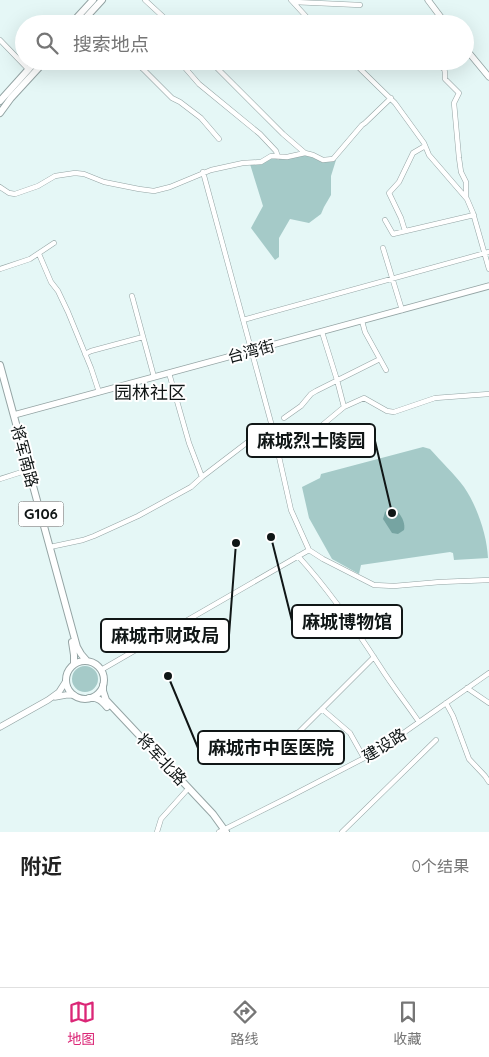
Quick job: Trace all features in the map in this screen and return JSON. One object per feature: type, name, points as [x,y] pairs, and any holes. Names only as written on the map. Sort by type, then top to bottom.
[{"type":"highway","points":[[79,15],[93,0]]},
{"type":"highway","points":[[88,15],[102,0]]},
{"type":"highway","points":[[0,101],[27,70]]},
{"type":"highway","points":[[0,113],[37,70]]},
{"type":"highway","name":"将军南路","points":[[0,366],[77,646],[87,661]]},
{"type":"highway","name":"将军南路","points":[[0,380],[73,645],[74,664]]},
{"type":"highway","points":[[87,661],[80,661],[74,664],[67,672],[66,681],[68,688],[74,695],[80,698],[89,698],[98,693],[103,685],[101,670]]},
{"type":"highway","name":"G106","points":[[87,661],[93,663],[101,670]]},
{"type":"highway","name":"将军北路","points":[[103,685],[106,700],[213,814],[222,831]]},
{"type":"highway","name":"将军北路","points":[[89,698],[98,698],[104,702],[222,831]]},
{"type":"main road","points":[[424,0],[435,15]]},
{"type":"main road","points":[[428,0],[439,15]]},
{"type":"main road","points":[[474,59],[489,77]]},
{"type":"main road","points":[[474,64],[489,82]]},
{"type":"main road","name":"台湾街","points":[[14,415],[489,286]]},
{"type":"main road","points":[[0,727],[48,700],[59,692],[66,681]]},
{"type":"main road","points":[[48,700],[62,695],[74,695]]},
{"type":"street","points":[[145,0],[161,15]]},
{"type":"street","points":[[292,1],[360,5]]},
{"type":"street","points":[[292,1],[305,15]]},
{"type":"street","points":[[0,40],[15,56]]},
{"type":"street","points":[[144,70],[167,94],[204,122],[219,139]]},
{"type":"street","points":[[187,70],[199,84],[260,134],[276,151],[278,156]]},
{"type":"street","points":[[219,70],[283,134],[305,153]]},
{"type":"street","points":[[361,70],[391,98],[406,116],[429,155],[466,197],[487,253],[489,269]]},
{"type":"street","points":[[444,70],[445,79],[459,93],[454,103],[459,158],[461,172],[466,182],[466,197]]},
{"type":"street","points":[[0,187],[9,193],[15,194],[38,186],[56,176],[75,173],[84,174],[104,182],[154,191],[170,187],[203,172],[261,162],[271,156],[287,157],[305,153],[323,160],[333,159],[362,125],[391,98]]},
{"type":"street","points":[[404,231],[401,218],[388,193],[399,182],[413,153],[425,146]]},
{"type":"street","points":[[203,172],[273,430],[291,510],[309,550],[374,585],[394,586],[489,580]]},
{"type":"street","points":[[385,220],[393,234],[474,215]]},
{"type":"street","points":[[0,270],[30,259],[54,243]]},
{"type":"street","points":[[383,248],[402,310]]},
{"type":"street","points":[[243,320],[487,253]]},
{"type":"street","points":[[39,254],[51,282],[58,291],[99,392]]},
{"type":"street","points":[[132,296],[154,377]]},
{"type":"street","points":[[362,321],[365,332],[386,370]]},
{"type":"street","points":[[322,332],[344,407]]},
{"type":"street","points":[[85,354],[143,337]]},
{"type":"street","points":[[284,418],[302,406],[311,394],[380,359]]},
{"type":"street","points":[[169,373],[189,443],[202,477]]},
{"type":"street","points":[[308,437],[344,407],[364,398],[387,411],[394,412],[435,398],[489,394]]},
{"type":"street","points":[[50,547],[83,540],[138,516],[191,487],[259,434],[273,430]]},
{"type":"street","points":[[0,479],[25,471]]},
{"type":"street","points":[[101,670],[309,550]]},
{"type":"street","points":[[298,556],[314,572],[348,618],[419,722]]},
{"type":"street","points":[[264,762],[276,755],[374,657]]},
{"type":"street","name":"建设路","points":[[222,831],[364,758],[392,741],[489,673]]},
{"type":"street","points":[[467,688],[489,704]]},
{"type":"street","points":[[446,703],[453,716],[469,759],[486,776],[489,782]]},
{"type":"street","points":[[322,709],[350,733],[364,758]]},
{"type":"street","points":[[342,832],[436,740]]},
{"type":"street","points":[[157,832],[161,819],[186,790]]},
{"type":"shaded area","points":[[310,154],[325,162],[336,160],[331,176],[331,195],[321,214],[309,223],[290,219],[279,238],[279,257],[275,260],[251,228],[263,206],[250,164],[270,158]]},
{"type":"shaded area","points":[[423,447],[430,449],[469,495],[483,530],[488,558],[454,560],[453,553],[450,552],[361,565],[359,574],[332,559],[309,518],[302,487],[320,478],[321,474]]},
{"type":"shaded area","points":[[390,508],[399,513],[404,523],[404,530],[398,534],[392,533],[383,519],[385,512]]},
{"type":"shaded area","points":[[85,666],[94,670],[98,679],[94,688],[85,692],[76,688],[72,679],[76,670]]},
{"type":"place","name":"麻城烈士陵园","points":[[392,513]]},
{"type":"place","name":"麻城博物馆","points":[[271,537]]},
{"type":"place","name":"麻城市财政局","points":[[236,543]]},
{"type":"place","name":"麻城市中医医院","points":[[168,676]]},
{"type":"district","name":"园林社区","points":[[150,393]]}]
